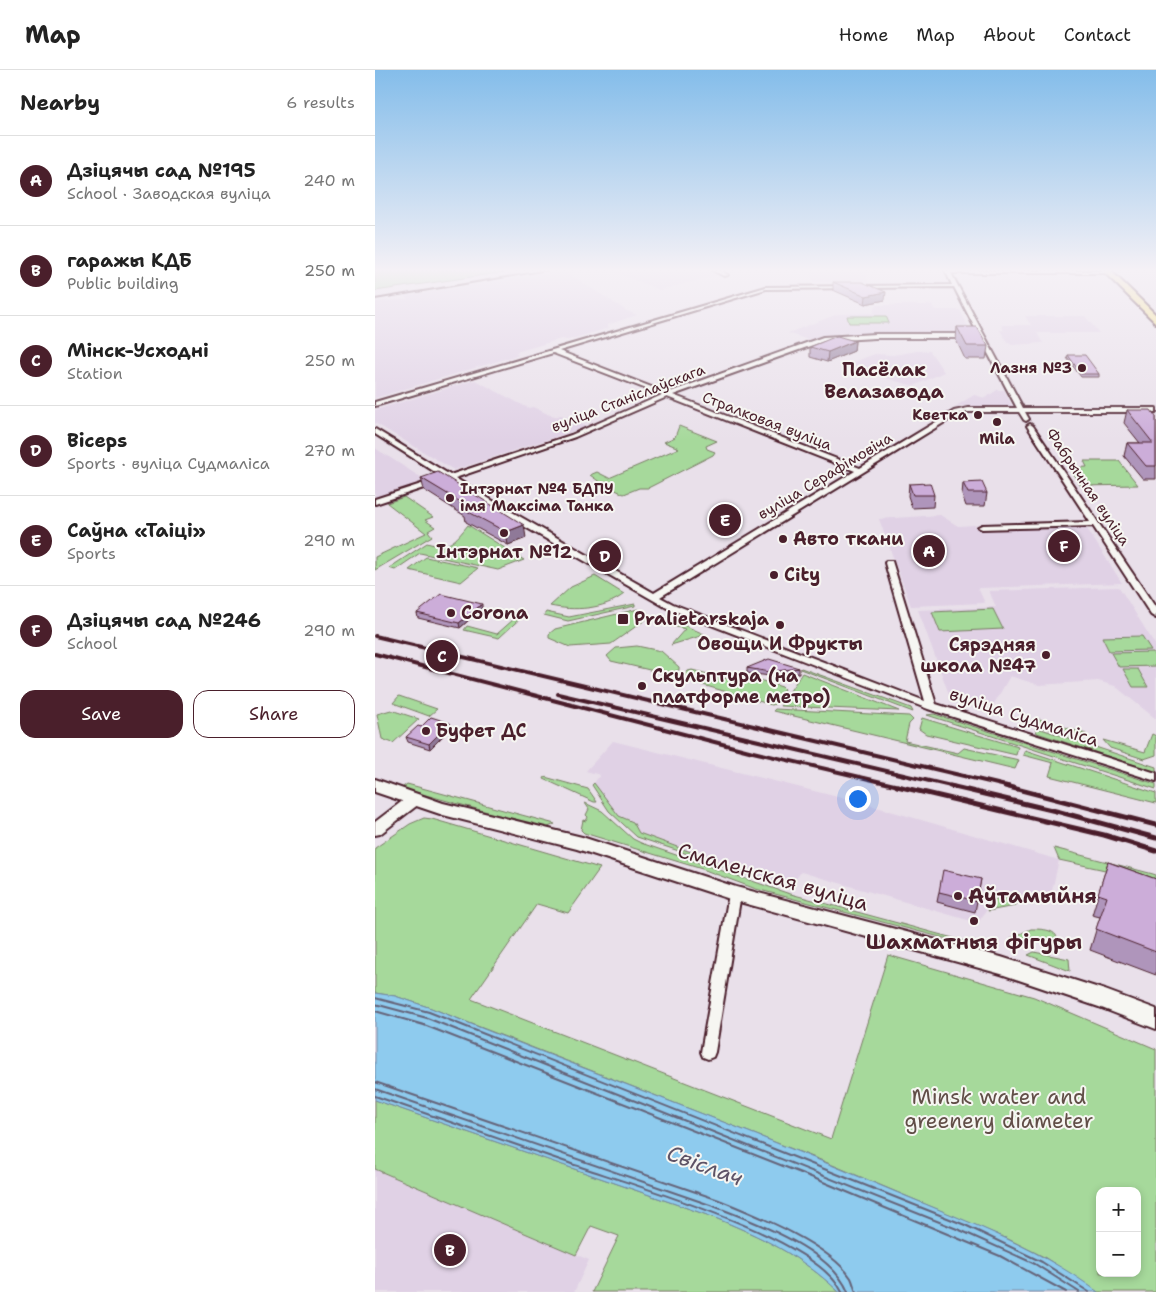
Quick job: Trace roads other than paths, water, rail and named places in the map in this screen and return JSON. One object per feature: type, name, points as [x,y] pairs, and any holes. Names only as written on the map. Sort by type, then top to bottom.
[{"type":"main road","name":"Смаленская вуліца","points":[[375,785],[413,800],[561,837],[735,894],[1037,976],[1107,999],[1156,1019]]},
{"type":"street","points":[[375,404],[634,327]]},
{"type":"street","name":"Фабрычная вуліца","points":[[978,327],[1020,410],[1156,614]]},
{"type":"street","name":"вуліца Станіслаўскага","points":[[375,502],[591,429],[668,396],[823,339],[875,336],[983,336]]},
{"type":"street","name":"Стралковая вуліца","points":[[553,351],[861,470]]},
{"type":"street","name":"вуліца Серафімовіча","points":[[653,597],[956,412],[968,410],[1156,410]]},
{"type":"street","name":"вуліца Судмаліса","points":[[375,431],[447,477],[653,597],[741,635],[932,707],[1156,777]]},
{"type":"street","points":[[982,527],[1095,524]]},
{"type":"street","points":[[889,563],[932,707]]},
{"type":"street","points":[[375,830],[413,800]]},
{"type":"street","points":[[708,1052],[735,894]]},
{"type":"water","name":"Свіслач","points":[[375,993],[395,996],[431,1008],[772,1141],[939,1210],[1021,1246],[1048,1260],[1098,1292],[839,1292],[810,1267],[780,1248],[713,1217],[375,1100]]},
{"type":"railway","points":[[375,636],[1010,787]]},
{"type":"railway","points":[[375,654],[753,752],[903,787]]},
{"type":"railway","points":[[558,694],[955,787]]},
{"type":"railway","points":[[897,786],[1104,835],[1156,851]]},
{"type":"railway","points":[[950,786],[1060,812],[1156,838]]},
{"type":"railway","points":[[1005,786],[1156,825]]},
{"type":"place","name":"Лазня №3","points":[[1082,368]]},
{"type":"place","name":"Кветка","points":[[978,415]]},
{"type":"place","name":"Mila","points":[[997,422]]},
{"type":"place","name":"Інтэрнат №4 БДПУ імя Максіма Танка","points":[[450,498]]},
{"type":"place","name":"Саўна «Таіці»","points":[[725,520]]},
{"type":"place","name":"Інтэрнат №12","points":[[504,533]]},
{"type":"place","name":"Авто ткани","points":[[783,539]]},
{"type":"place","name":"Дзіцячы сад №246","points":[[1064,546]]},
{"type":"place","name":"Дзіцячы сад №195","points":[[929,551]]},
{"type":"place","name":"Biceps","points":[[605,556]]},
{"type":"place","name":"City","points":[[774,575]]},
{"type":"place","name":"Corona","points":[[451,613]]},
{"type":"place","name":"Pralietarskaja","points":[[623,619]]},
{"type":"place","name":"Овощи И Фрукты","points":[[780,625]]},
{"type":"place","name":"Сярэдняя школа №47","points":[[1046,655]]},
{"type":"place","name":"Мінск-Усходні","points":[[442,656]]},
{"type":"place","name":"Скульптура (на платформе метро)","points":[[642,686]]},
{"type":"place","name":"Буфет ДС","points":[[426,731]]},
{"type":"place","name":"Аўтамыйня","points":[[958,896]]},
{"type":"place","name":"Шахматныя фігуры","points":[[974,921]]},
{"type":"place","name":"гаражы КДБ","points":[[450,1250]]},
{"type":"district","name":"Пасёлак Велазавода","points":[[884,380]]},
{"type":"park label","name":"Minsk water and greenery diameter","points":[[999,1109]]}]
